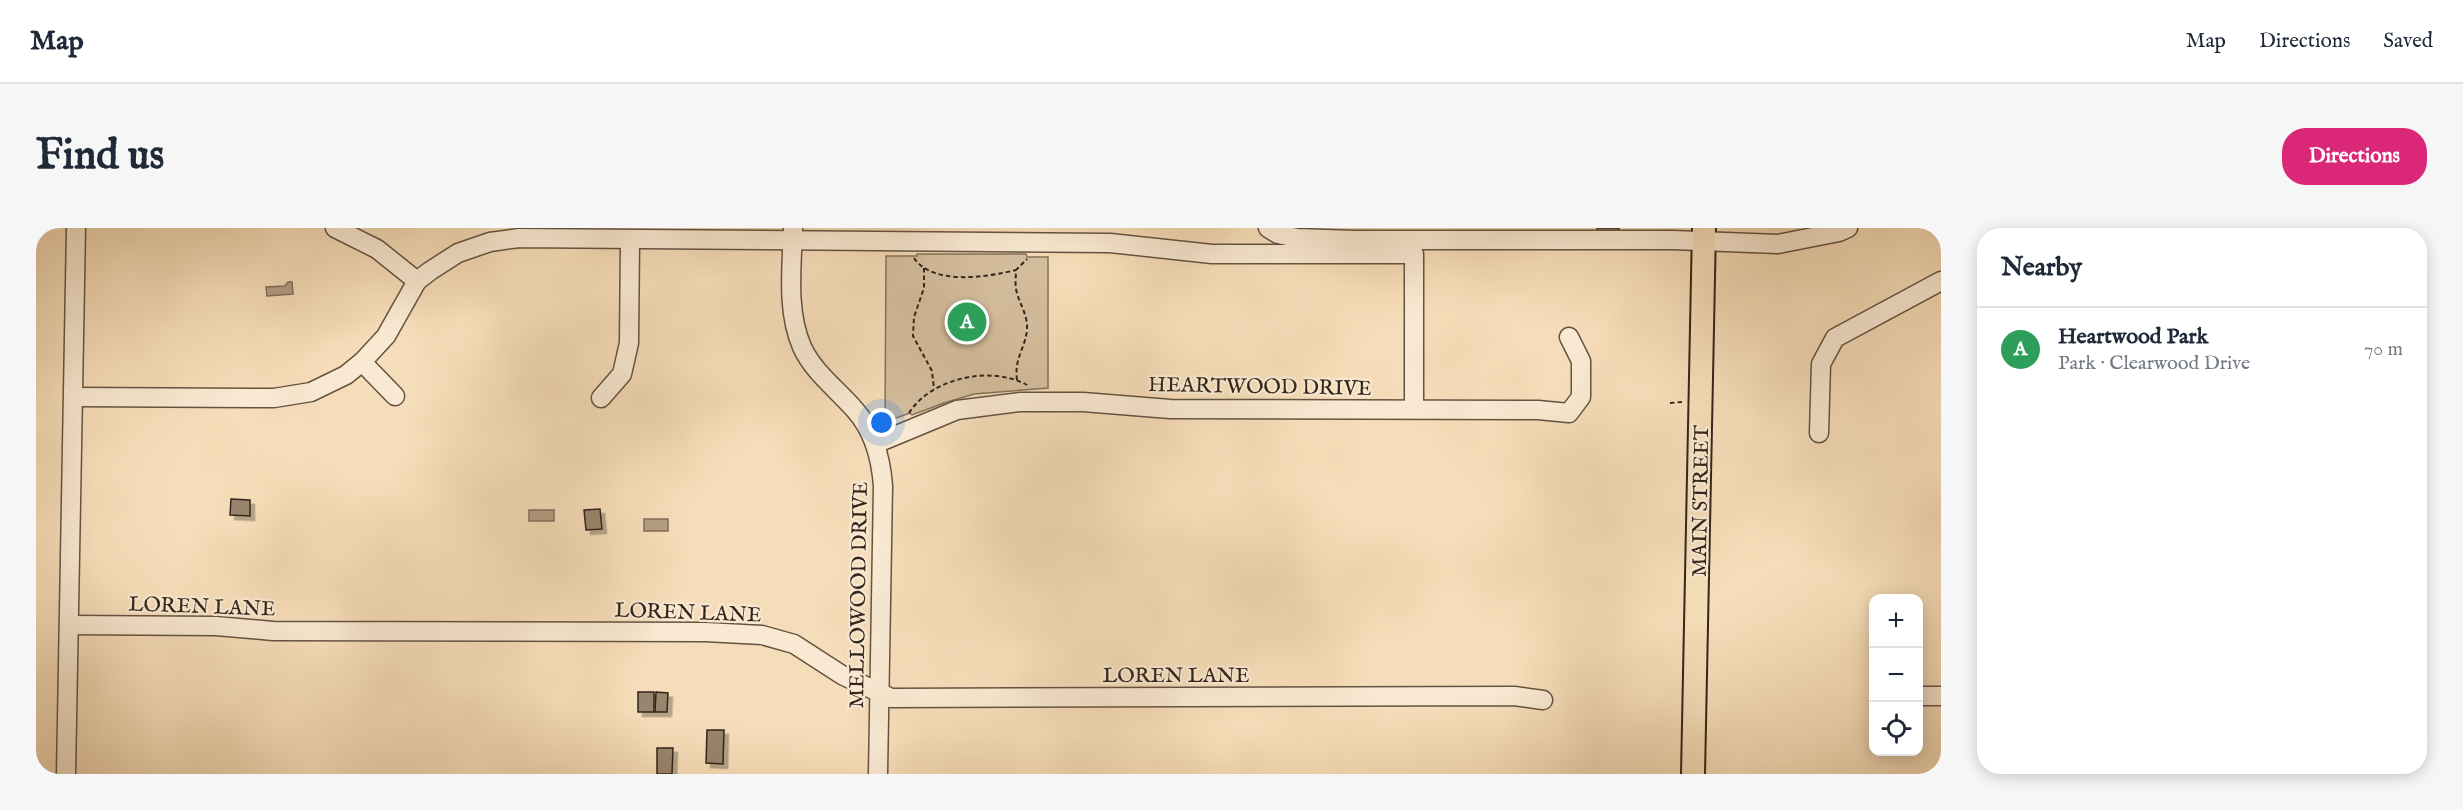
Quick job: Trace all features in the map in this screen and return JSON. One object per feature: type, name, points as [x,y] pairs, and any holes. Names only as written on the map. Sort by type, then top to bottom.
[{"type":"main road","name":"MAIN STREET","points":[[1693,774],[1704,235]]},
{"type":"street","points":[[66,774],[76,228]]},
{"type":"street","points":[[335,228],[377,249],[417,282]]},
{"type":"street","points":[[1268,228],[1278,234],[1297,237],[1343,234],[1389,236],[1704,235],[1778,244],[1839,232],[1848,228]]},
{"type":"street","points":[[74,397],[274,398],[310,392],[346,375],[362,362],[386,336],[417,282],[458,253],[490,242],[519,238],[630,240],[793,234],[980,235],[1110,243],[1212,254],[1414,254],[1414,410]]},
{"type":"street","name":"MELLOWOOD DRIVE","points":[[793,234],[794,322],[803,348],[820,375],[856,410],[867,426],[875,444],[883,486],[878,774]]},
{"type":"street","points":[[601,398],[622,374],[628,343],[630,240]]},
{"type":"street","points":[[1819,433],[1821,364],[1835,338],[1941,281]]},
{"type":"street","name":"HEARTWOOD DRIVE","points":[[875,444],[957,410],[1020,402],[1083,402],[1170,410],[1538,410],[1569,413],[1581,397],[1581,361],[1569,337]]},
{"type":"street","points":[[362,362],[395,396]]},
{"type":"street","name":"LOREN LANE","points":[[69,625],[216,627],[273,631],[705,632],[762,635],[794,644],[842,675],[891,698],[1514,696],[1543,700]]},
{"type":"street","points":[[1923,696],[1941,696]]},
{"type":"path","points":[[913,255],[924,268],[947,275],[970,278],[1016,270],[1031,256]]},
{"type":"path","points":[[924,268],[924,288],[914,316],[913,336],[932,372],[934,389]]},
{"type":"path","points":[[1016,270],[1016,289],[1026,314],[1027,328],[1016,362],[1017,380]]},
{"type":"path","points":[[908,416],[909,411],[934,389],[969,377],[994,376],[1017,380],[1030,389]]},
{"type":"shaded area","points":[[917,254],[1026,254],[1027,257],[1048,257],[1048,388],[974,394],[885,422],[886,256],[917,256]]},
{"type":"shaded area","points":[[288,282],[292,282],[293,294],[267,296],[266,287],[285,286]]},
{"type":"shaded area","points":[[529,510],[554,510],[554,521],[529,521]]},
{"type":"shaded area","points":[[644,519],[668,519],[668,531],[644,531]]},
{"type":"building","points":[[1597,228],[1619,228],[1619,234],[1597,234]]},
{"type":"building","points":[[231,499],[250,500],[250,516],[230,515]]},
{"type":"building","points":[[600,509],[602,529],[586,530],[584,510]]},
{"type":"building","points":[[638,692],[654,692],[654,712],[638,712]]},
{"type":"building","points":[[656,692],[668,693],[667,712],[655,712]]},
{"type":"building","points":[[707,730],[724,730],[723,764],[706,763]]},
{"type":"building","points":[[657,748],[673,748],[672,774],[657,774]]},
{"type":"place","name":"Heartwood Park","points":[[967,322]]}]
